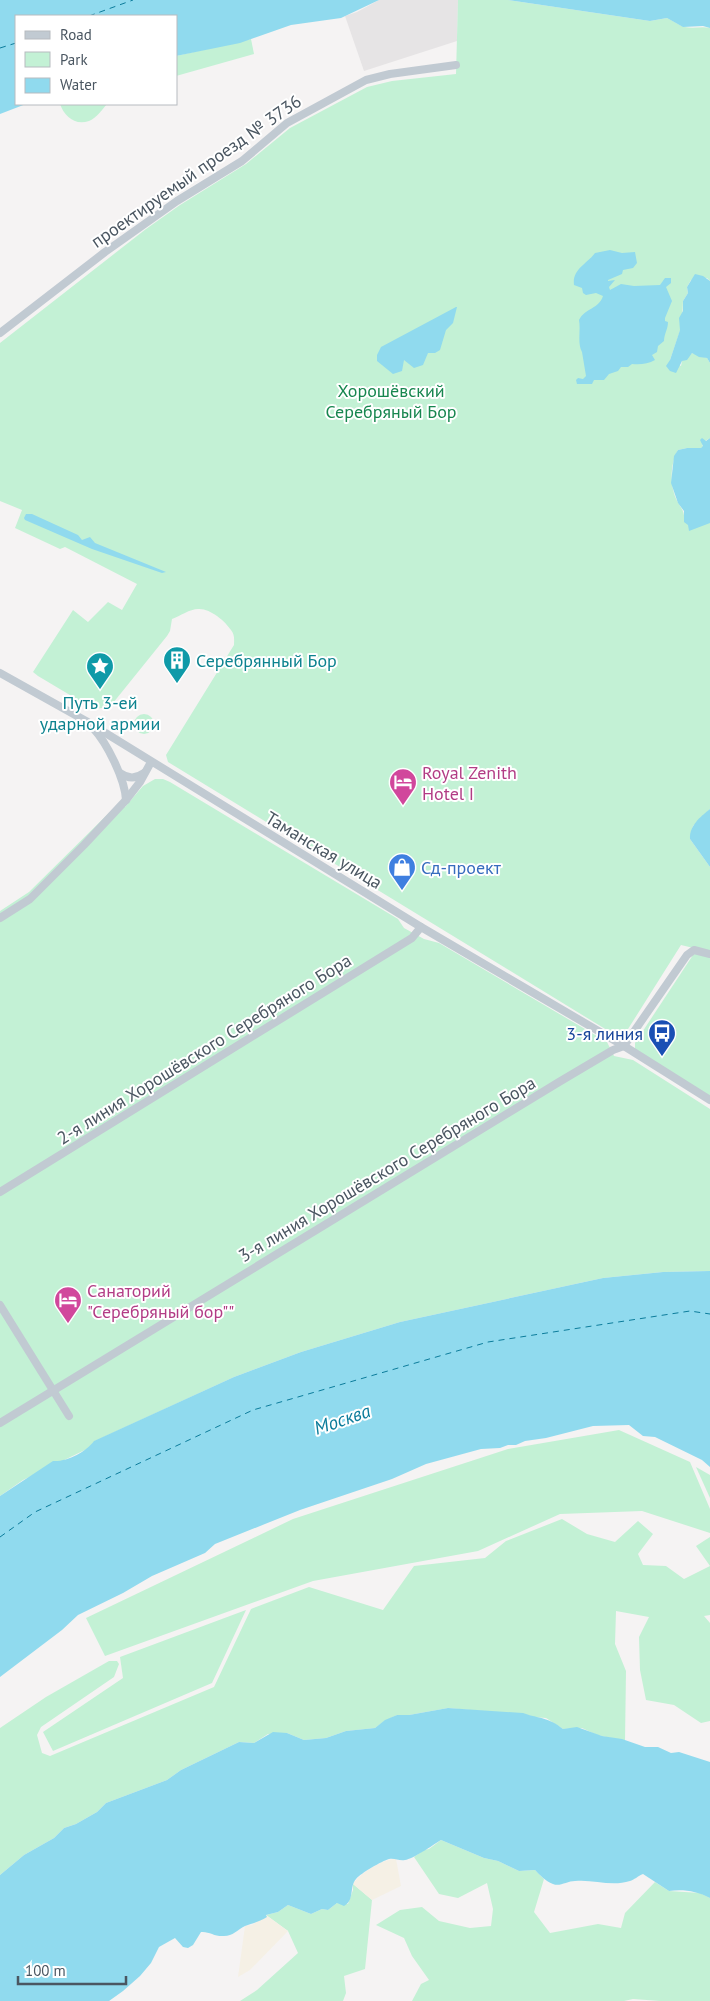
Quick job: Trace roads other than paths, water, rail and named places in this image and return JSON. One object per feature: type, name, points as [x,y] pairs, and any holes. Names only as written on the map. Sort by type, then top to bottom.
[{"type":"street","name":"проектируемый проезд № 3736","points":[[0,333],[143,225],[184,196],[242,161],[287,123],[366,80],[390,74],[456,65]]},
{"type":"street","name":"Таманская улица","points":[[0,673],[86,721],[421,927],[624,1046],[710,1100]]},
{"type":"street","points":[[86,721],[97,732],[119,772],[124,784],[126,800]]},
{"type":"street","points":[[103,742],[113,738]]},
{"type":"street","points":[[0,918],[30,899],[40,890],[126,800],[151,762]]},
{"type":"street","points":[[119,772],[130,778],[141,776],[146,771]]},
{"type":"street","name":"2-я линия Хорошёвского Серебряного Бора","points":[[0,1192],[412,938],[421,927]]},
{"type":"street","name":"3-я линия Хорошёвского Серебряного Бора","points":[[0,1423],[559,1082],[624,1046],[687,955],[694,950],[710,954]]},
{"type":"street","points":[[0,1305],[69,1416]]},
{"type":"water","points":[[0,0],[379,0],[341,18],[291,25],[240,43],[178,56],[178,15],[15,15],[15,105],[23,105],[0,114]]},
{"type":"water","points":[[508,0],[710,0],[710,28],[703,26],[683,27],[667,18],[650,21]]},
{"type":"water","points":[[610,250],[622,253],[635,252],[637,263],[633,268],[623,270],[622,274],[608,280],[615,280],[609,287],[610,290],[621,284],[634,286],[660,285],[665,278],[671,278],[671,283],[666,287],[672,301],[665,318],[665,321],[668,322],[664,341],[658,346],[657,352],[652,355],[655,360],[644,364],[632,364],[628,367],[621,367],[618,371],[609,374],[604,380],[594,380],[592,384],[577,384],[576,380],[578,378],[583,379],[586,376],[580,345],[579,320],[598,304],[603,296],[596,293],[586,295],[583,293],[582,288],[574,285],[574,279],[578,271],[595,253]]},
{"type":"water","points":[[695,274],[703,276],[710,281],[710,363],[707,358],[699,357],[692,353],[687,360],[682,361],[676,373],[670,371],[666,366],[670,360],[680,330],[679,318],[683,311],[683,301],[688,293],[687,287]]},
{"type":"water","points":[[456,307],[453,323],[446,330],[440,350],[435,353],[428,353],[423,365],[414,368],[404,360],[402,371],[393,374],[377,361],[377,355],[381,347]]},
{"type":"water","points":[[702,438],[706,441],[710,438],[710,523],[689,531],[688,525],[684,522],[684,511],[678,503],[671,483],[674,456],[678,450],[701,448],[703,446],[700,440]]},
{"type":"water","points":[[26,514],[32,514],[78,535],[82,540],[90,537],[95,543],[166,572],[162,573],[92,549],[25,520]]},
{"type":"water","points":[[710,809],[710,867],[690,839],[690,834],[693,826]]},
{"type":"water","name":"Москва","points":[[710,1271],[710,1467],[702,1460],[655,1437],[643,1436],[629,1425],[593,1426],[546,1438],[525,1441],[516,1445],[481,1449],[426,1464],[392,1479],[300,1510],[215,1544],[205,1553],[152,1576],[123,1593],[78,1615],[62,1630],[0,1677],[0,1496],[53,1461],[64,1460],[76,1455],[94,1441],[234,1377],[301,1352],[400,1322],[603,1278],[663,1272]]},
{"type":"water","points":[[448,1708],[523,1713],[548,1720],[563,1729],[577,1727],[602,1736],[622,1739],[645,1747],[658,1747],[671,1753],[679,1752],[710,1762],[710,1898],[690,1891],[669,1891],[643,1874],[623,1883],[572,1881],[556,1885],[545,1880],[535,1870],[519,1871],[498,1861],[484,1858],[441,1840],[409,1859],[389,1859],[362,1874],[354,1882],[350,1900],[344,1906],[337,1903],[328,1910],[322,1909],[311,1914],[288,1905],[278,1912],[266,1915],[267,1917],[264,1919],[245,1926],[227,1936],[201,1932],[193,1945],[188,1948],[183,1947],[175,1938],[159,1947],[151,1963],[140,1976],[109,2001],[0,2001],[0,1875],[24,1855],[54,1838],[64,1828],[76,1824],[97,1812],[106,1803],[167,1780],[181,1770],[239,1742],[254,1743],[273,1732],[287,1733],[304,1740],[326,1738],[346,1731],[375,1728],[385,1720],[397,1715],[409,1715]]},
{"type":"place","name":"Серебрянный Бор","points":[[177,684]]},
{"type":"place","name":"Путь 3-ей ударной армии","points":[[100,690]]},
{"type":"place","name":"Royal Zenith Hotel I","points":[[403,806]]},
{"type":"place","name":"Сд-проект","points":[[402,891]]},
{"type":"place","name":"3-я линия","points":[[662,1057]]},
{"type":"place","name":"Санаторий \"Серебряный бор\"\"","points":[[68,1324]]},
{"type":"park label","name":"Хорошёвский Серебряный Бор","points":[[391,400]]}]
